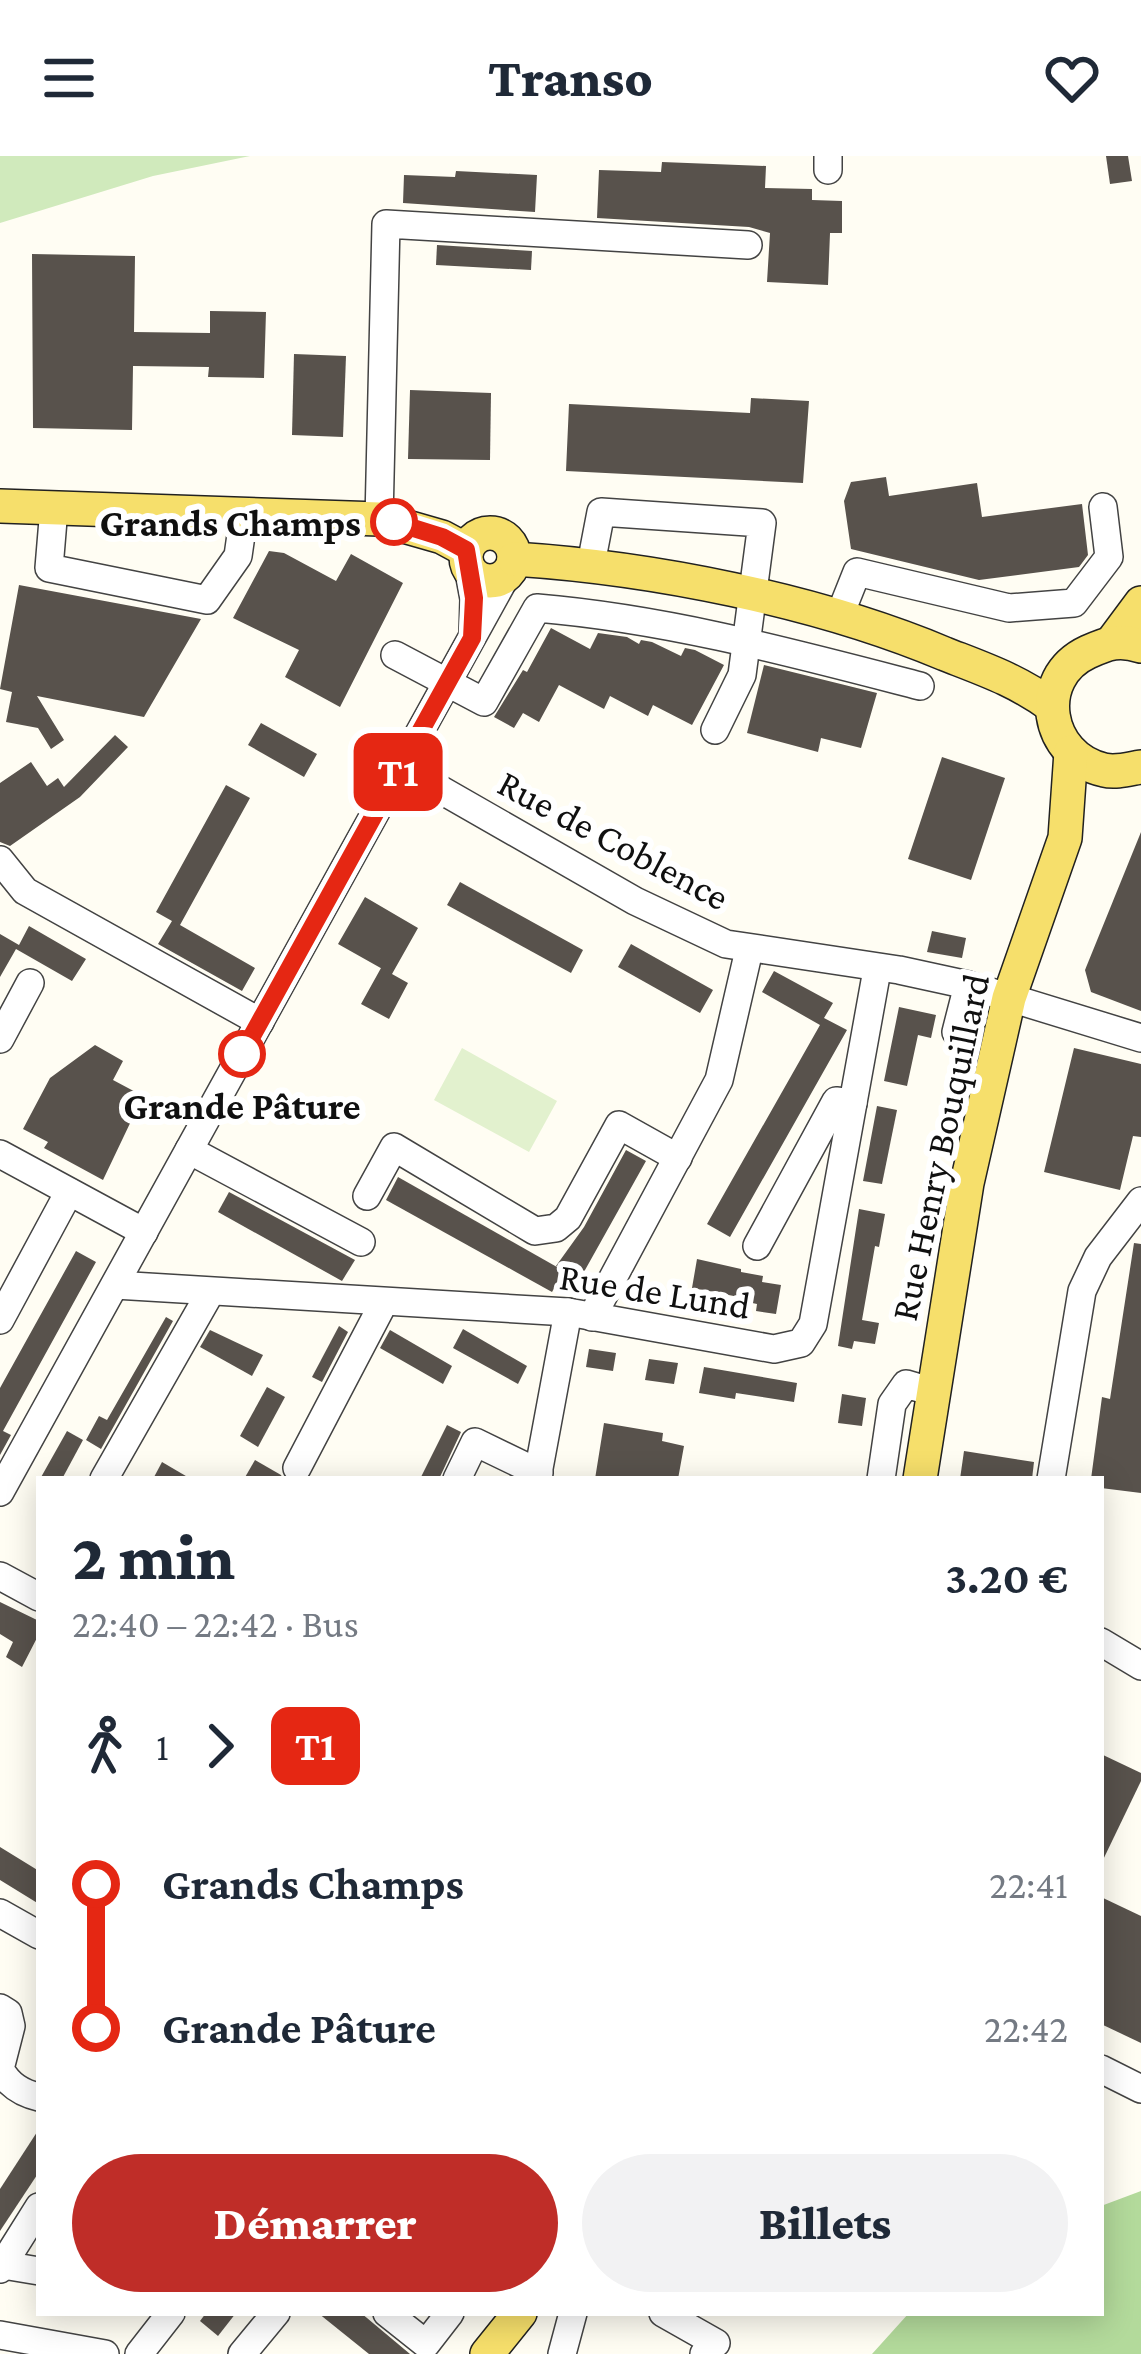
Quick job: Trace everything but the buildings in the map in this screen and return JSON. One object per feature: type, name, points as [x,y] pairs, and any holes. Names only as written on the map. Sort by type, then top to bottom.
[{"type":"main road","points":[[0,506],[379,519],[442,537],[467,558],[476,537],[498,534],[510,544],[512,563],[591,563],[839,617],[908,638],[1019,682],[1052,706]]},
{"type":"main road","points":[[908,638],[1026,662],[1069,661],[1126,644],[1141,603]]},
{"type":"main road","points":[[1069,661],[1054,686],[1053,720],[1071,752],[1087,764],[1127,769]]},
{"type":"main road","name":"Rue Henry Bouquillard","points":[[920,1476],[967,1183],[1009,998],[1065,838],[1071,752]]},
{"type":"main road","name":"Rue Henry Bouquillard","points":[[1065,838],[1127,769]]},
{"type":"main road","points":[[487,2354],[518,2316]]},
{"type":"street","points":[[379,519],[386,224],[748,245]]},
{"type":"street","points":[[839,617],[856,572],[1009,608],[1074,603],[1108,557],[1103,507]]},
{"type":"street","points":[[54,508],[49,568],[208,600],[238,556],[244,514]]},
{"type":"street","points":[[591,563],[601,512],[762,523],[742,675],[715,730]]},
{"type":"street","points":[[467,558],[474,598],[472,638]]},
{"type":"street","points":[[0,1492],[512,563]]},
{"type":"street","points":[[623,615],[630,571]]},
{"type":"street","points":[[395,655],[484,702],[537,608],[623,615],[909,682],[908,638]]},
{"type":"street","name":"Rue de Coblence","points":[[401,767],[635,901],[726,944],[968,985],[1141,1038]]},
{"type":"street","points":[[0,860],[25,891],[260,1022]]},
{"type":"street","points":[[458,1476],[475,1442],[538,1476],[580,1314],[678,1158],[719,1080],[749,950]]},
{"type":"street","name":"Rue de Lund","points":[[115,1285],[580,1314],[774,1349],[801,1343],[813,1324],[878,970]]},
{"type":"street","points":[[0,1039],[30,983]]},
{"type":"street","points":[[956,1032],[968,985]]},
{"type":"street","points":[[757,1246],[836,1101],[853,1103]]},
{"type":"street","points":[[367,1196],[394,1148],[535,1231],[556,1228],[568,1218],[619,1125],[678,1158]]},
{"type":"street","points":[[189,1150],[361,1242]]},
{"type":"street","points":[[0,1154],[143,1232]]},
{"type":"street","points":[[0,1320],[69,1192]]},
{"type":"street","points":[[1051,1476],[1082,1291],[1098,1258],[1141,1201]]},
{"type":"street","points":[[106,1476],[210,1293]]},
{"type":"street","points":[[297,1468],[383,1304]]},
{"type":"street","points":[[880,1476],[897,1394],[906,1384],[933,1392]]},
{"type":"street","points":[[0,1576],[36,1595]]},
{"type":"street","points":[[1104,1644],[1141,1666]]},
{"type":"street","points":[[0,1913],[36,1933]]},
{"type":"street","points":[[0,2008],[8,2013],[11,2026],[0,2069],[7,2082],[36,2096]]},
{"type":"street","points":[[1104,2071],[1141,2090]]},
{"type":"street","points":[[36,2212],[1,2267],[36,2271]]},
{"type":"street","points":[[139,2354],[168,2316]]},
{"type":"street","points":[[242,2354],[274,2316]]},
{"type":"street","points":[[391,2316],[426,2344],[448,2316]]},
{"type":"street","points":[[562,2354],[572,2316]]},
{"type":"street","points":[[667,2316],[716,2343],[704,2354]]},
{"type":"street","points":[[4,2342],[105,2354]]},
{"type":"green space","points":[[0,156],[250,156],[153,176],[0,223]]},
{"type":"green space","points":[[462,1048],[557,1101],[529,1152],[434,1100]]},
{"type":"green space","points":[[1141,2191],[1141,2354],[872,2354],[906,2316],[1104,2316],[1104,2205]]},
{"type":"bus line","name":"T1","points":[[242,1054],[472,638],[474,598],[466,550],[394,522]]},
{"type":"place","name":"Grands Champs","points":[[394,522]]},
{"type":"place","name":"Grande Pâture","points":[[242,1054]]}]
